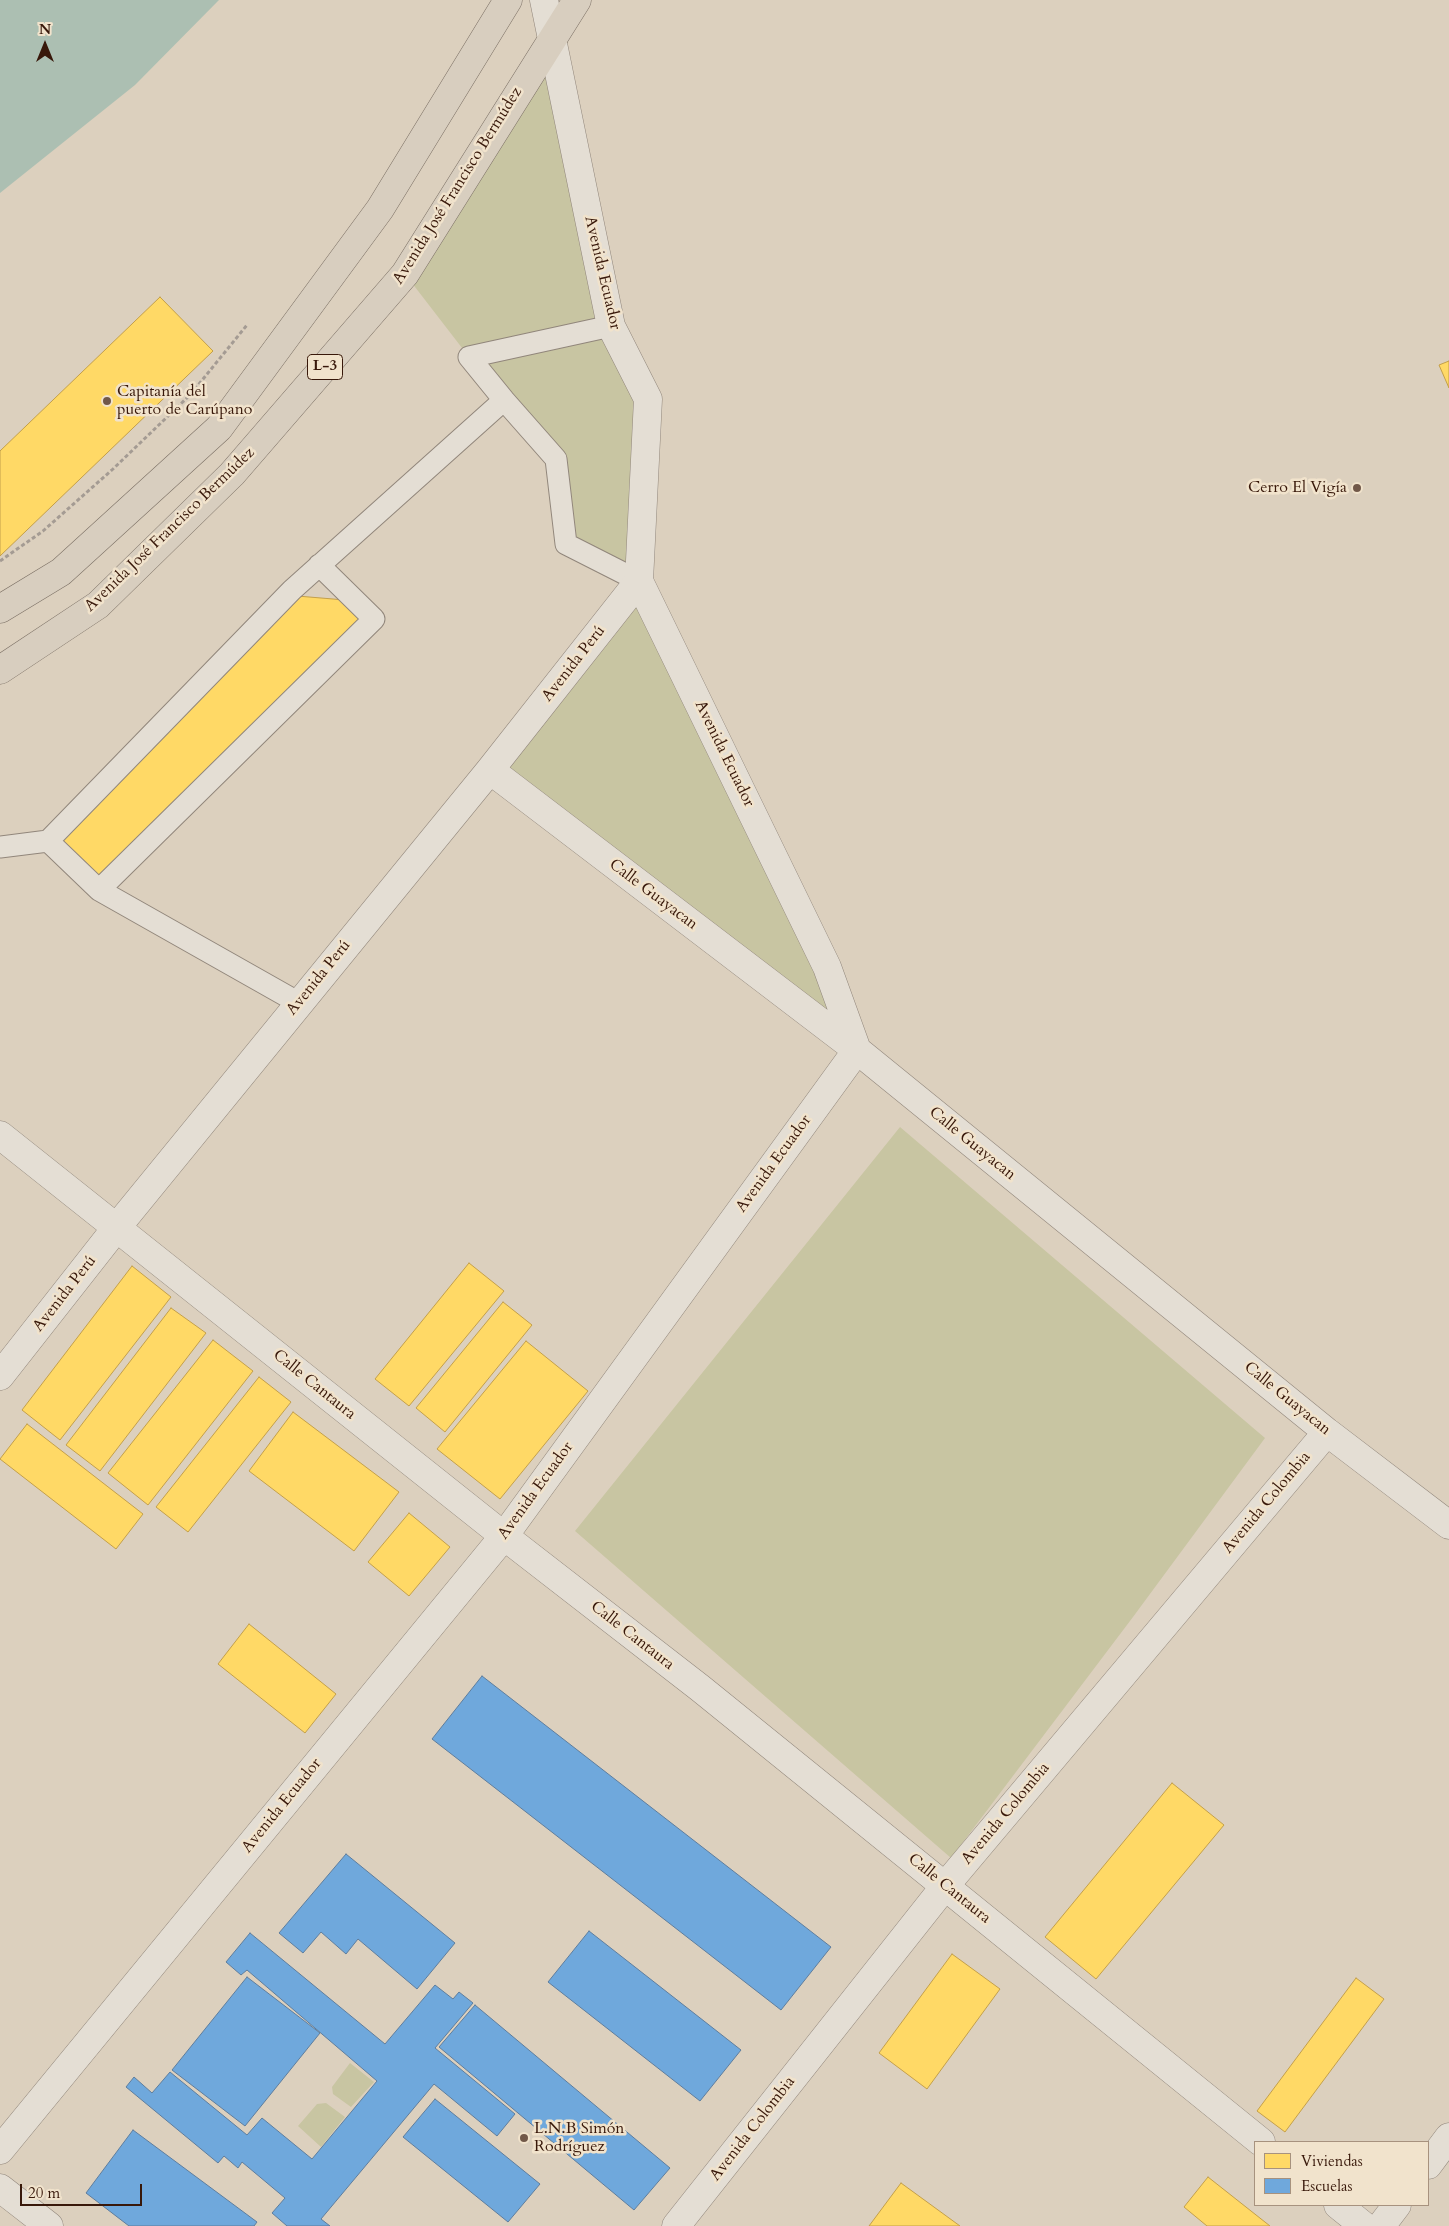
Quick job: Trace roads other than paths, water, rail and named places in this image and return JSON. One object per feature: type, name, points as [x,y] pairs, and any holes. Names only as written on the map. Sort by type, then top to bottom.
[{"type":"main road","points":[[0,609],[61,572],[219,428],[380,209],[508,0]]},
{"type":"main road","name":"Avenida José Francisco Bermúdez","points":[[0,670],[98,605],[232,474],[405,274],[577,0]]},
{"type":"street","name":"Avenida Ecuador","points":[[0,2150],[504,1536],[857,1050],[827,967],[639,581],[648,398],[611,326],[544,0]]},
{"type":"street","name":"Avenida Perú","points":[[0,1376],[117,1227],[490,770],[639,581]]},
{"type":"street","name":"Calle Guayacan","points":[[490,770],[857,1050],[1327,1432],[1449,1525]]},
{"type":"street","name":"Calle Cantaura","points":[[0,1135],[504,1536],[708,1694],[1260,2141]]},
{"type":"street","name":"Avenida Colombia","points":[[676,2226],[946,1886],[1327,1432]]},
{"type":"street","points":[[1429,2164],[1449,2137]]},
{"type":"street","points":[[0,2188],[49,2226]]},
{"type":"street","points":[[1339,2206],[1364,2226]]},
{"type":"street","points":[[1381,2226],[1396,2206]]},
{"type":"lane","points":[[611,326],[469,357],[556,459],[566,544],[639,581]]},
{"type":"lane","points":[[0,846],[48,841],[292,590],[504,400]]},
{"type":"lane","points":[[99,890],[374,619],[319,565]]},
{"type":"lane","points":[[48,841],[99,890],[299,1003]]},
{"type":"place","name":"Capitanía del puerto de Carúpano","points":[[107,401]]},
{"type":"place","name":"Cerro El Vigía","points":[[1357,488]]},
{"type":"place","name":"L.N.B Simón Rodríguez","points":[[524,2138]]}]
